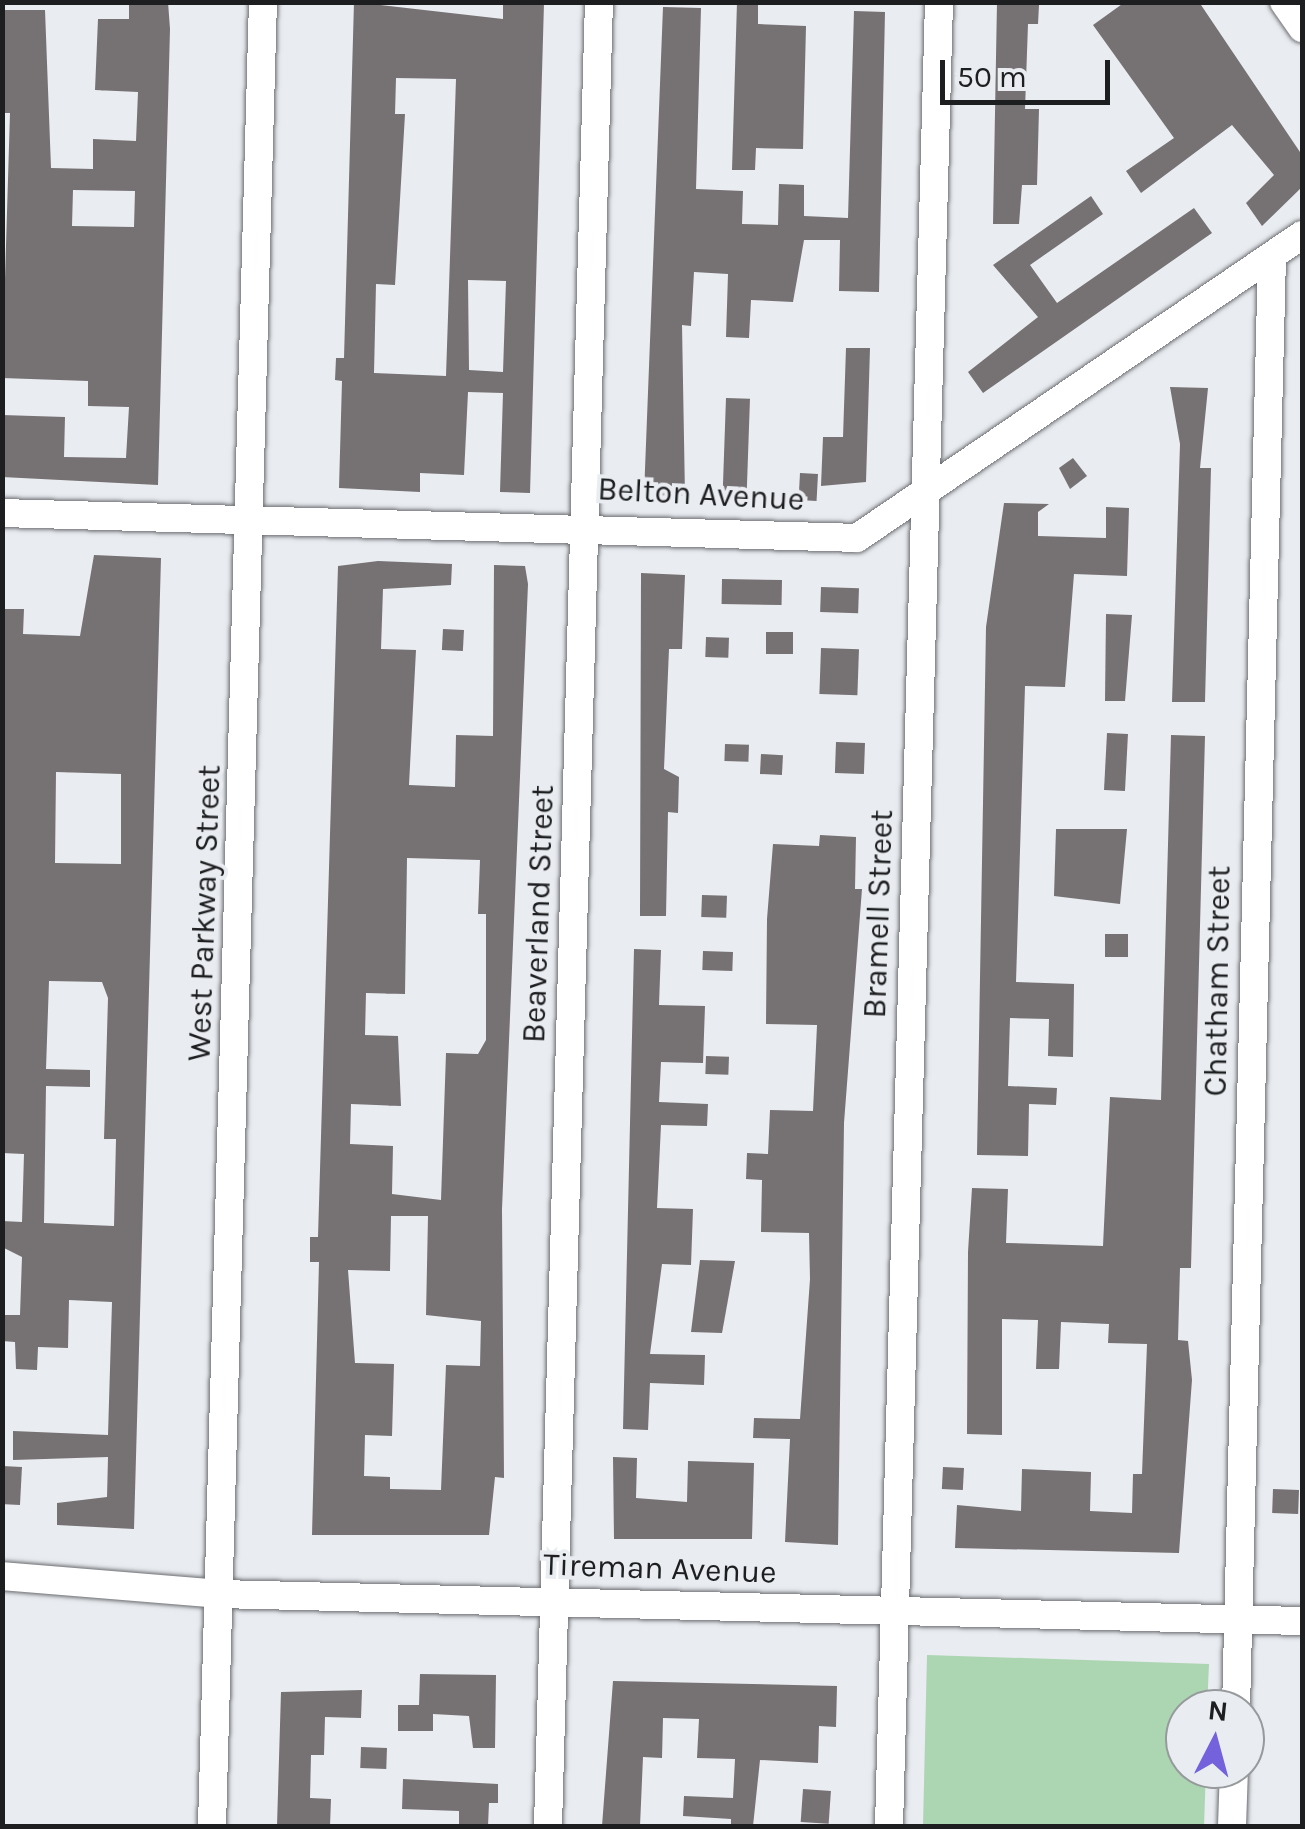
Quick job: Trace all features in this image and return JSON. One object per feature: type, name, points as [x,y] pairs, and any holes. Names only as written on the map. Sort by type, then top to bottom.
[{"type":"street","name":"West Parkway Street","points":[[212,1826],[253,517],[264,2]]},
{"type":"street","name":"Beaverland Street","points":[[548,1826],[598,2]]},
{"type":"street","name":"Bramell Street","points":[[889,1826],[939,2]]},
{"type":"street","points":[[1284,2],[1302,28]]},
{"type":"street","name":"Belton Avenue","points":[[2,513],[584,524],[857,538],[926,497],[1302,234]]},
{"type":"street","name":"Chatham Street","points":[[1236,1689],[1272,256]]},
{"type":"street","name":"Tireman Avenue","points":[[9,1577],[219,1594],[1302,1621]]},
{"type":"street","points":[[1232,1826],[1233,1789]]},
{"type":"green space","points":[[927,1655],[1209,1664],[1208,1689],[1165,1689],[1165,1789],[1205,1789],[1204,1826],[923,1826]]},
{"type":"building","points":[[129,2],[168,2],[158,485],[2,477],[2,415],[65,417],[64,457],[126,458],[129,407],[88,406],[88,381],[2,378],[10,113],[2,113],[2,10],[45,10],[51,168],[93,169],[93,139],[136,141],[138,92],[95,90],[98,19],[129,19]],"holes":[[[73,190],[135,191],[134,227],[72,226]]]},
{"type":"building","points":[[354,2],[503,19],[503,2],[544,3],[530,493],[500,492],[503,393],[468,392],[464,475],[420,473],[420,492],[339,488],[342,381],[335,380],[336,358],[344,358]],"holes":[[[396,78],[456,79],[446,376],[374,373],[376,284],[395,285],[405,114],[395,114]],[[468,280],[506,281],[503,372],[469,370]]]},
{"type":"building","points":[[737,2],[758,2],[758,24],[806,26],[803,149],[756,148],[755,170],[732,170]]},
{"type":"building","points":[[997,2],[1039,5],[1038,24],[1028,24],[1025,109],[1039,109],[1037,185],[1022,185],[1019,224],[993,224]]},
{"type":"building","points":[[1125,2],[1199,2],[1302,155],[1302,187],[1262,226],[1246,203],[1274,175],[1232,125],[1141,193],[1126,171],[1174,138],[1093,25]]},
{"type":"building","points":[[663,7],[701,8],[696,189],[743,191],[742,224],[778,225],[779,184],[804,185],[804,216],[848,218],[854,11],[885,12],[879,292],[839,291],[840,240],[804,240],[793,302],[751,300],[749,338],[726,337],[728,274],[694,272],[691,326],[682,325],[685,496],[644,495]]},
{"type":"building","points":[[1091,196],[1103,214],[1030,265],[1057,303],[1194,208],[1212,233],[983,393],[968,372],[1038,317],[993,265]]},
{"type":"building","points":[[846,348],[870,348],[866,482],[821,486],[823,437],[843,437]]},
{"type":"building","points":[[1170,387],[1208,388],[1200,468],[1211,468],[1205,702],[1172,702],[1180,444]]},
{"type":"building","points":[[726,398],[750,399],[746,499],[723,498]]},
{"type":"building","points":[[1073,458],[1087,476],[1070,489],[1059,468]]},
{"type":"building","points":[[800,473],[818,474],[817,501],[799,500]]},
{"type":"building","points":[[1004,503],[1049,504],[1038,512],[1038,536],[1106,538],[1106,507],[1129,508],[1127,576],[1074,574],[1065,687],[1025,686],[1016,982],[1074,984],[1073,1057],[1048,1056],[1049,1019],[1010,1018],[1008,1086],[1057,1088],[1056,1105],[1029,1104],[1028,1156],[977,1155],[986,627]]},
{"type":"building","points":[[94,555],[161,558],[134,1529],[57,1525],[57,1503],[107,1497],[108,1457],[13,1460],[13,1431],[108,1435],[112,1302],[69,1300],[68,1348],[38,1347],[37,1370],[16,1369],[15,1342],[2,1341],[2,1315],[20,1315],[22,1257],[2,1247],[2,1221],[22,1222],[24,1154],[2,1153],[2,609],[24,609],[23,634],[80,636]],"holes":[[[56,772],[121,774],[121,864],[55,863]],[[49,981],[102,982],[108,998],[104,1139],[116,1139],[114,1226],[44,1223],[46,1086],[90,1087],[90,1070],[46,1069]]]},
{"type":"building","points":[[378,561],[452,564],[451,585],[383,589],[381,649],[416,650],[409,785],[455,787],[456,735],[493,736],[494,565],[525,566],[528,584],[502,1209],[504,1478],[495,1477],[489,1535],[312,1535],[319,1262],[310,1262],[310,1237],[318,1237],[338,566]],"holes":[[[407,858],[480,860],[478,914],[486,914],[486,1040],[478,1054],[446,1053],[441,1200],[392,1194],[393,1146],[350,1144],[351,1104],[401,1106],[398,1036],[365,1035],[366,993],[405,994]],[[391,1216],[428,1216],[426,1315],[481,1321],[480,1366],[446,1365],[441,1490],[390,1489],[390,1477],[364,1476],[365,1435],[392,1436],[394,1364],[355,1363],[348,1270],[390,1271]]]},
{"type":"building","points":[[641,573],[685,575],[682,649],[669,649],[664,769],[679,777],[678,813],[668,812],[666,916],[640,916]]},
{"type":"building","points":[[722,579],[782,580],[782,605],[722,604]]},
{"type":"building","points":[[821,587],[859,588],[858,613],[820,612]]},
{"type":"building","points":[[1106,614],[1132,615],[1125,701],[1105,701]]},
{"type":"building","points":[[443,629],[464,630],[463,651],[442,650]]},
{"type":"building","points":[[766,632],[793,632],[793,654],[766,654]]},
{"type":"building","points":[[706,637],[729,638],[728,658],[705,657]]},
{"type":"building","points":[[821,648],[859,649],[857,695],[819,694]]},
{"type":"building","points":[[1107,733],[1128,734],[1125,791],[1104,790]]},
{"type":"building","points":[[1171,735],[1205,736],[1191,1268],[1180,1268],[1178,1340],[1188,1341],[1192,1380],[1179,1553],[955,1548],[957,1505],[1021,1511],[1022,1469],[1091,1472],[1090,1511],[1132,1513],[1133,1474],[1142,1474],[1147,1344],[1108,1343],[1109,1324],[1061,1322],[1059,1369],[1036,1369],[1038,1320],[1002,1319],[1002,1435],[967,1434],[968,1252],[972,1188],[1008,1189],[1006,1243],[1103,1246],[1110,1097],[1161,1100]]},
{"type":"building","points":[[836,742],[865,743],[864,774],[835,773]]},
{"type":"building","points":[[725,744],[749,745],[748,762],[724,761]]},
{"type":"building","points":[[761,754],[783,755],[782,775],[760,774]]},
{"type":"building","points":[[1056,829],[1127,829],[1120,904],[1054,896]]},
{"type":"building","points":[[820,835],[856,837],[855,889],[862,889],[844,1123],[838,1545],[785,1542],[790,1439],[753,1438],[754,1418],[800,1419],[810,1279],[809,1233],[761,1232],[762,1180],[746,1179],[747,1153],[768,1154],[770,1110],[813,1111],[817,1025],[766,1024],[767,919],[773,844],[819,846]]},
{"type":"building","points":[[702,895],[727,896],[726,918],[701,917]]},
{"type":"building","points":[[1105,934],[1128,934],[1128,957],[1105,957]]},
{"type":"building","points":[[634,949],[661,950],[659,1005],[705,1006],[703,1063],[661,1062],[659,1102],[708,1104],[707,1126],[661,1125],[657,1208],[693,1209],[691,1265],[662,1264],[650,1354],[705,1355],[704,1385],[650,1383],[648,1430],[623,1429]]},
{"type":"building","points":[[703,951],[733,952],[732,971],[702,970]]},
{"type":"building","points":[[706,1056],[729,1057],[728,1075],[705,1074]]},
{"type":"building","points":[[700,1260],[735,1261],[722,1333],[691,1332]]},
{"type":"building","points":[[613,1457],[637,1458],[636,1498],[687,1502],[688,1461],[754,1463],[752,1539],[614,1539]]},
{"type":"building","points":[[2,1466],[22,1467],[20,1505],[2,1504]]},
{"type":"building","points":[[943,1467],[964,1468],[963,1490],[942,1489]]},
{"type":"building","points":[[1273,1489],[1299,1490],[1298,1514],[1272,1513]]},
{"type":"building","points":[[420,1674],[496,1675],[495,1748],[473,1748],[469,1716],[433,1714],[433,1731],[398,1731],[398,1705],[419,1705]]},
{"type":"building","points":[[613,1681],[837,1686],[836,1727],[819,1726],[818,1763],[760,1760],[753,1826],[731,1826],[731,1819],[683,1816],[684,1796],[733,1798],[735,1759],[697,1758],[699,1719],[663,1718],[662,1758],[643,1757],[640,1826],[602,1826]]},
{"type":"building","points":[[362,1690],[361,1718],[325,1717],[324,1755],[311,1755],[310,1798],[331,1799],[330,1826],[277,1826],[281,1692]]},
{"type":"building","points":[[361,1747],[387,1748],[386,1769],[360,1768]]},
{"type":"building","points":[[403,1779],[498,1784],[498,1803],[489,1803],[488,1826],[459,1826],[459,1811],[402,1809]]},
{"type":"building","points":[[803,1789],[831,1791],[829,1824],[801,1822]]}]
